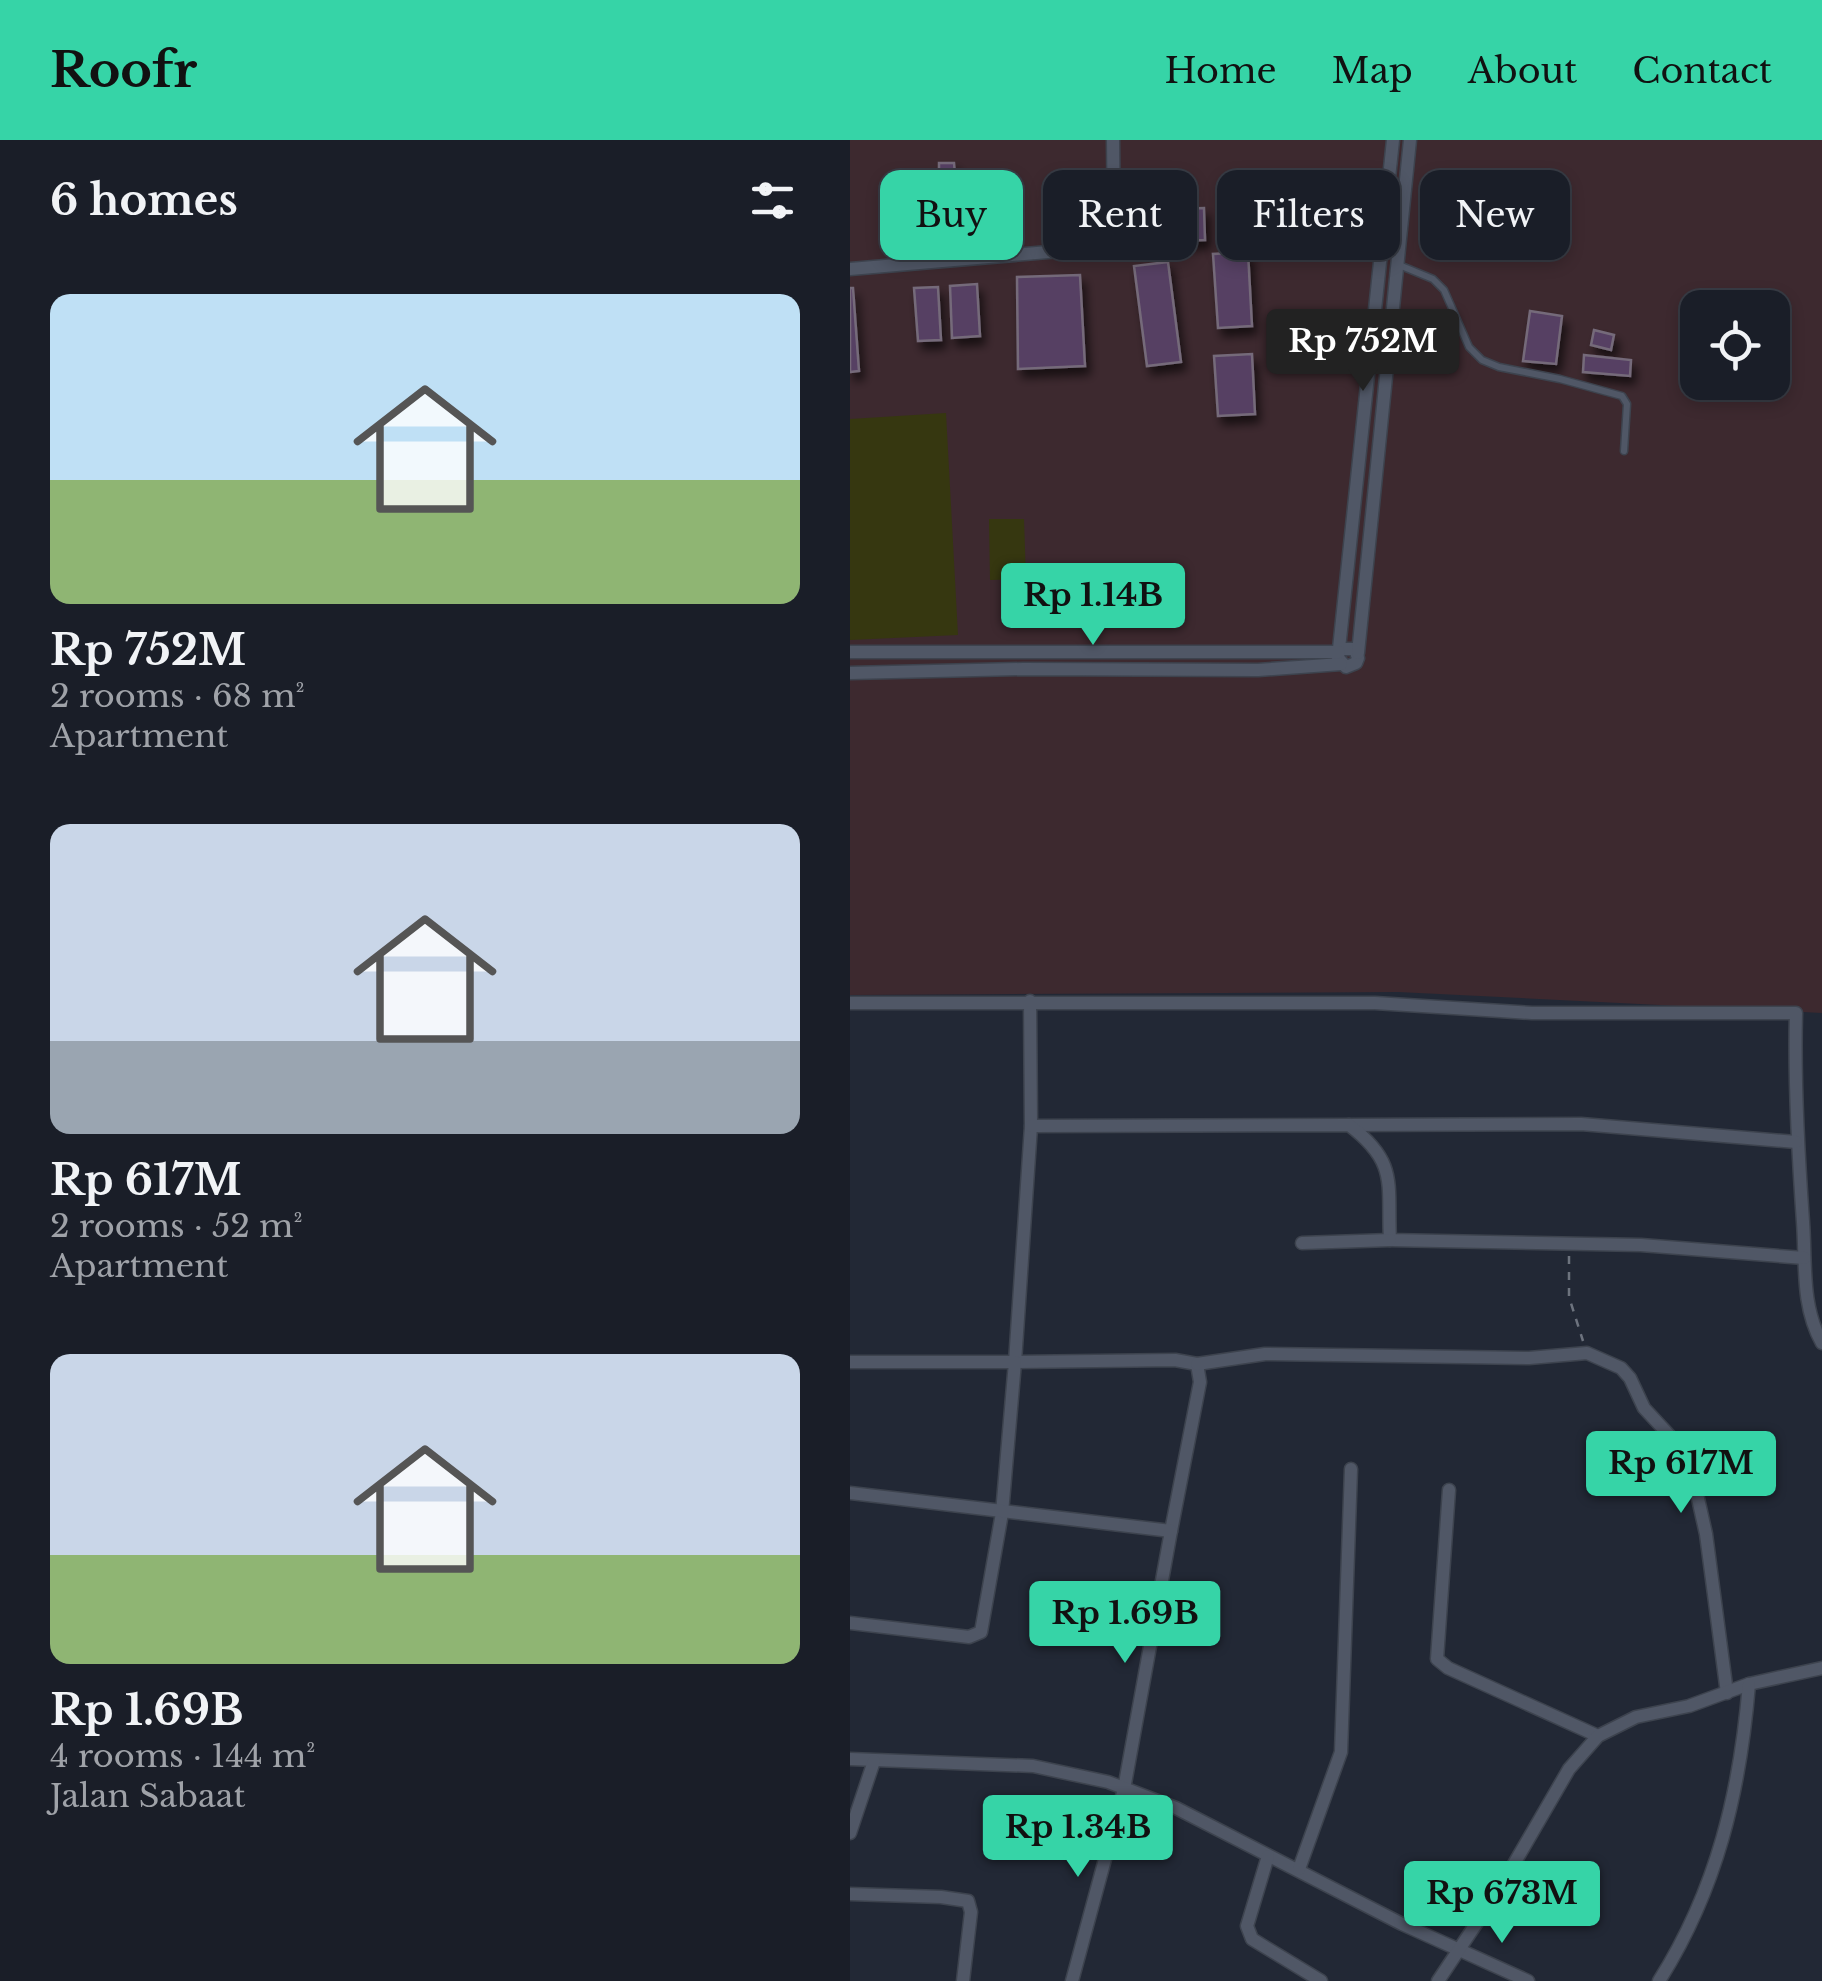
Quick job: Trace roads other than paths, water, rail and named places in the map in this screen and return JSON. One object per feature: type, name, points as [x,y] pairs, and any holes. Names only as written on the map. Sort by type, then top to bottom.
[{"type":"street","points":[[850,268],[1095,248],[1107,242],[1114,230],[1113,140]]},
{"type":"street","points":[[1340,655],[1393,140]]},
{"type":"street","points":[[850,673],[1258,670],[1340,655],[1350,647],[1358,653],[1410,140]]},
{"type":"street","points":[[1372,345],[1390,348]]},
{"type":"street","points":[[850,652],[1340,655]]},
{"type":"street","points":[[850,1623],[977,1636],[983,1628],[1002,1513],[1015,1362],[1031,1126],[1030,1001]]},
{"type":"street","points":[[850,1002],[1375,1003],[1532,1013],[1796,1014],[1796,1142],[1804,1258],[1812,1323],[1822,1342]]},
{"type":"street","points":[[1031,1126],[1581,1124],[1796,1142]]},
{"type":"street","points":[[1349,1125],[1375,1148],[1388,1174],[1390,1240]]},
{"type":"street","points":[[1302,1243],[1390,1240],[1641,1245],[1804,1258]]},
{"type":"street","points":[[850,1362],[1175,1360],[1196,1364],[1265,1354],[1528,1358],[1587,1353],[1621,1368],[1644,1408],[1683,1450],[1706,1534],[1726,1693]]},
{"type":"street","points":[[1072,1981],[1124,1789],[1200,1382],[1196,1364]]},
{"type":"street","points":[[1299,1870],[1341,1752],[1351,1469]]},
{"type":"street","points":[[1449,1490],[1437,1659],[1448,1668],[1598,1736]]},
{"type":"street","points":[[850,1494],[1171,1531]]},
{"type":"street","points":[[1438,1981],[1569,1769],[1598,1736],[1636,1717],[1749,1684],[1822,1668]]},
{"type":"street","points":[[1659,1981],[1704,1898],[1726,1832],[1744,1744],[1749,1684]]},
{"type":"street","points":[[850,1759],[1033,1766],[1108,1782],[1176,1808],[1459,1951],[1528,1981]]},
{"type":"street","points":[[850,1833],[874,1762]]},
{"type":"street","points":[[1268,1856],[1249,1934],[1321,1981]]},
{"type":"street","points":[[850,1894],[968,1901],[971,1912],[963,1981]]},
{"type":"lane","points":[[1398,264],[1433,279],[1444,290],[1469,347],[1482,360],[1622,396],[1627,404],[1624,452]]}]
